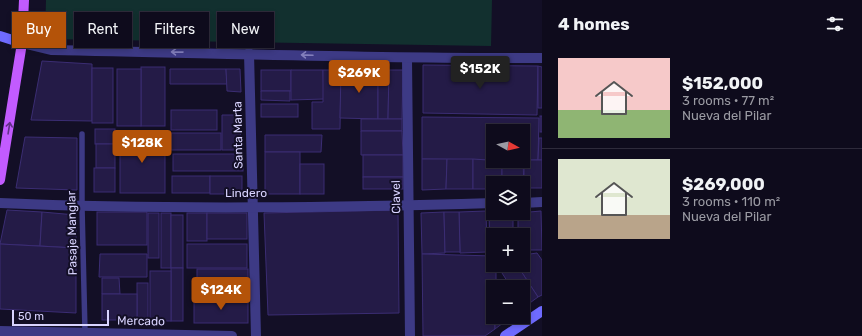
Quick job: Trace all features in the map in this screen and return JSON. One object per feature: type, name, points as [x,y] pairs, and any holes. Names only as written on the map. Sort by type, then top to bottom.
[{"type":"main road","points":[[23,12],[24,0]]},
{"type":"main road","points":[[0,36],[12,40]]},
{"type":"main road","points":[[0,180],[21,48]]},
{"type":"main road","points":[[505,336],[542,311]]},
{"type":"street","points":[[43,48],[51,50],[249,53],[407,58],[542,58]]},
{"type":"street","name":"Santa Marta","points":[[249,53],[256,336]]},
{"type":"street","name":"Clavel","points":[[407,58],[410,336]]},
{"type":"street","points":[[530,203],[542,202]]},
{"type":"street","name":"Lindero","points":[[0,203],[82,207],[409,206],[486,204]]},
{"type":"street","name":"Mercado","points":[[0,331],[232,336]]},
{"type":"lane","name":"Pasaje Manglar","points":[[82,134],[85,332]]},
{"type":"green space","points":[[46,0],[492,0],[491,46],[274,43],[274,12],[217,12],[217,42],[209,42],[209,12],[140,12],[140,40],[132,40],[132,12],[74,12],[74,39],[66,39],[66,12],[46,12]]},
{"type":"building","points":[[42,61],[92,64],[92,121],[31,120]]},
{"type":"building","points":[[423,65],[538,66],[537,115],[423,113]]},
{"type":"building","points":[[538,66],[542,67],[542,108],[538,108]]},
{"type":"building","points":[[141,67],[165,67],[165,126],[141,126]]},
{"type":"building","points":[[92,68],[113,68],[113,123],[92,123]]},
{"type":"building","points":[[117,69],[141,69],[141,126],[117,126]]},
{"type":"building","points":[[170,69],[226,69],[227,84],[170,84]]},
{"type":"building","points":[[226,69],[240,69],[241,92],[227,91]]},
{"type":"building","points":[[261,70],[291,70],[291,91],[261,91]]},
{"type":"building","points":[[291,70],[323,70],[324,99],[291,100]]},
{"type":"building","points":[[323,70],[341,70],[340,129],[312,129],[312,102],[323,102]]},
{"type":"building","points":[[341,70],[378,70],[378,119],[340,118]]},
{"type":"building","points":[[378,70],[389,70],[388,119],[378,119]]},
{"type":"building","points":[[389,70],[403,70],[402,119],[388,119]]},
{"type":"building","points":[[261,91],[290,91],[290,101],[261,100]]},
{"type":"building","points":[[261,104],[298,104],[298,117],[261,117]]},
{"type":"building","points":[[171,110],[217,110],[217,130],[171,130]]},
{"type":"building","points":[[222,115],[241,115],[240,150],[222,150]]},
{"type":"building","points":[[540,116],[542,116],[542,132],[540,132]]},
{"type":"building","points":[[422,117],[539,118],[538,160],[530,160],[530,124],[486,124],[486,160],[422,159]]},
{"type":"building","points":[[361,119],[402,119],[402,131],[361,131]]},
{"type":"building","points":[[95,129],[115,129],[115,144],[95,144]]},
{"type":"building","points":[[361,131],[402,131],[403,155],[361,155]]},
{"type":"building","points":[[171,133],[221,133],[221,150],[171,150]]},
{"type":"building","points":[[120,134],[165,134],[165,193],[120,193]]},
{"type":"building","points":[[265,135],[322,135],[321,152],[265,152]]},
{"type":"building","points":[[25,137],[77,138],[77,190],[16,188]]},
{"type":"building","points":[[539,138],[542,138],[542,160],[538,160]]},
{"type":"building","points":[[96,144],[115,144],[115,168],[96,168]]},
{"type":"building","points":[[265,152],[300,152],[300,194],[265,194]]},
{"type":"building","points":[[173,154],[243,154],[243,171],[173,171]]},
{"type":"building","points":[[363,155],[403,155],[403,177],[363,177]]},
{"type":"building","points":[[422,159],[447,159],[446,189],[422,190]]},
{"type":"building","points":[[447,159],[473,159],[473,189],[446,189]]},
{"type":"building","points":[[473,159],[486,160],[486,168],[502,168],[502,176],[486,176],[486,189],[473,189]]},
{"type":"building","points":[[530,160],[542,160],[542,188],[530,188],[530,176],[524,176],[524,168],[530,168]]},
{"type":"building","points":[[300,164],[324,164],[324,194],[300,194]]},
{"type":"building","points":[[94,168],[115,168],[115,192],[94,192]]},
{"type":"building","points":[[502,168],[523,168],[524,176],[502,176]]},
{"type":"building","points":[[172,176],[210,176],[210,193],[172,193]]},
{"type":"building","points":[[210,176],[242,176],[242,194],[210,194]]},
{"type":"building","points":[[363,177],[403,177],[403,189],[363,189]]},
{"type":"building","points":[[7,210],[42,212],[40,246],[0,244]]},
{"type":"building","points":[[398,210],[399,313],[268,315],[264,213]]},
{"type":"building","points":[[486,211],[486,252],[460,253],[459,212]]},
{"type":"building","points":[[541,211],[542,250],[530,250],[530,228],[518,228],[518,220],[530,220],[530,212]]},
{"type":"building","points":[[42,212],[76,215],[76,248],[40,246]]},
{"type":"building","points":[[97,212],[147,212],[147,245],[97,245]]},
{"type":"building","points":[[444,212],[445,253],[422,254],[421,213]]},
{"type":"building","points":[[444,212],[459,212],[460,252],[445,252]]},
{"type":"building","points":[[148,213],[159,213],[159,258],[148,258]]},
{"type":"building","points":[[161,213],[171,213],[171,268],[161,268]]},
{"type":"building","points":[[187,213],[207,213],[207,241],[187,241]]},
{"type":"building","points":[[207,213],[247,213],[247,239],[207,239]]},
{"type":"building","points":[[171,215],[183,215],[183,268],[171,268]]},
{"type":"building","points":[[489,220],[513,220],[513,228],[489,228]]},
{"type":"building","points":[[0,244],[76,248],[76,313],[0,309]]},
{"type":"building","points":[[187,244],[247,244],[247,268],[187,268]]},
{"type":"building","points":[[537,253],[542,260],[542,295],[538,297],[530,285],[530,280],[527,280],[522,272],[530,272],[530,254]]},
{"type":"building","points":[[100,254],[147,254],[147,277],[99,277]]},
{"type":"building","points":[[422,254],[486,256],[486,272],[496,272],[496,280],[486,280],[486,324],[495,324],[495,329],[485,336],[423,336]]},
{"type":"building","points":[[171,268],[183,268],[183,321],[171,321]]},
{"type":"building","points":[[197,269],[248,269],[248,281],[197,281]]},
{"type":"building","points":[[150,271],[171,271],[171,321],[150,321]]},
{"type":"building","points":[[522,272],[527,280],[506,280],[502,273]]},
{"type":"building","points":[[102,278],[119,278],[120,294],[102,294]]},
{"type":"building","points":[[194,281],[248,281],[248,299],[194,299]]},
{"type":"building","points":[[137,283],[148,283],[148,320],[137,320]]},
{"type":"building","points":[[530,285],[538,297],[530,303]]},
{"type":"building","points":[[102,294],[137,294],[137,320],[102,320]]},
{"type":"building","points":[[194,299],[248,299],[248,323],[194,323]]},
{"type":"building","points":[[495,324],[502,324],[495,329]]}]
